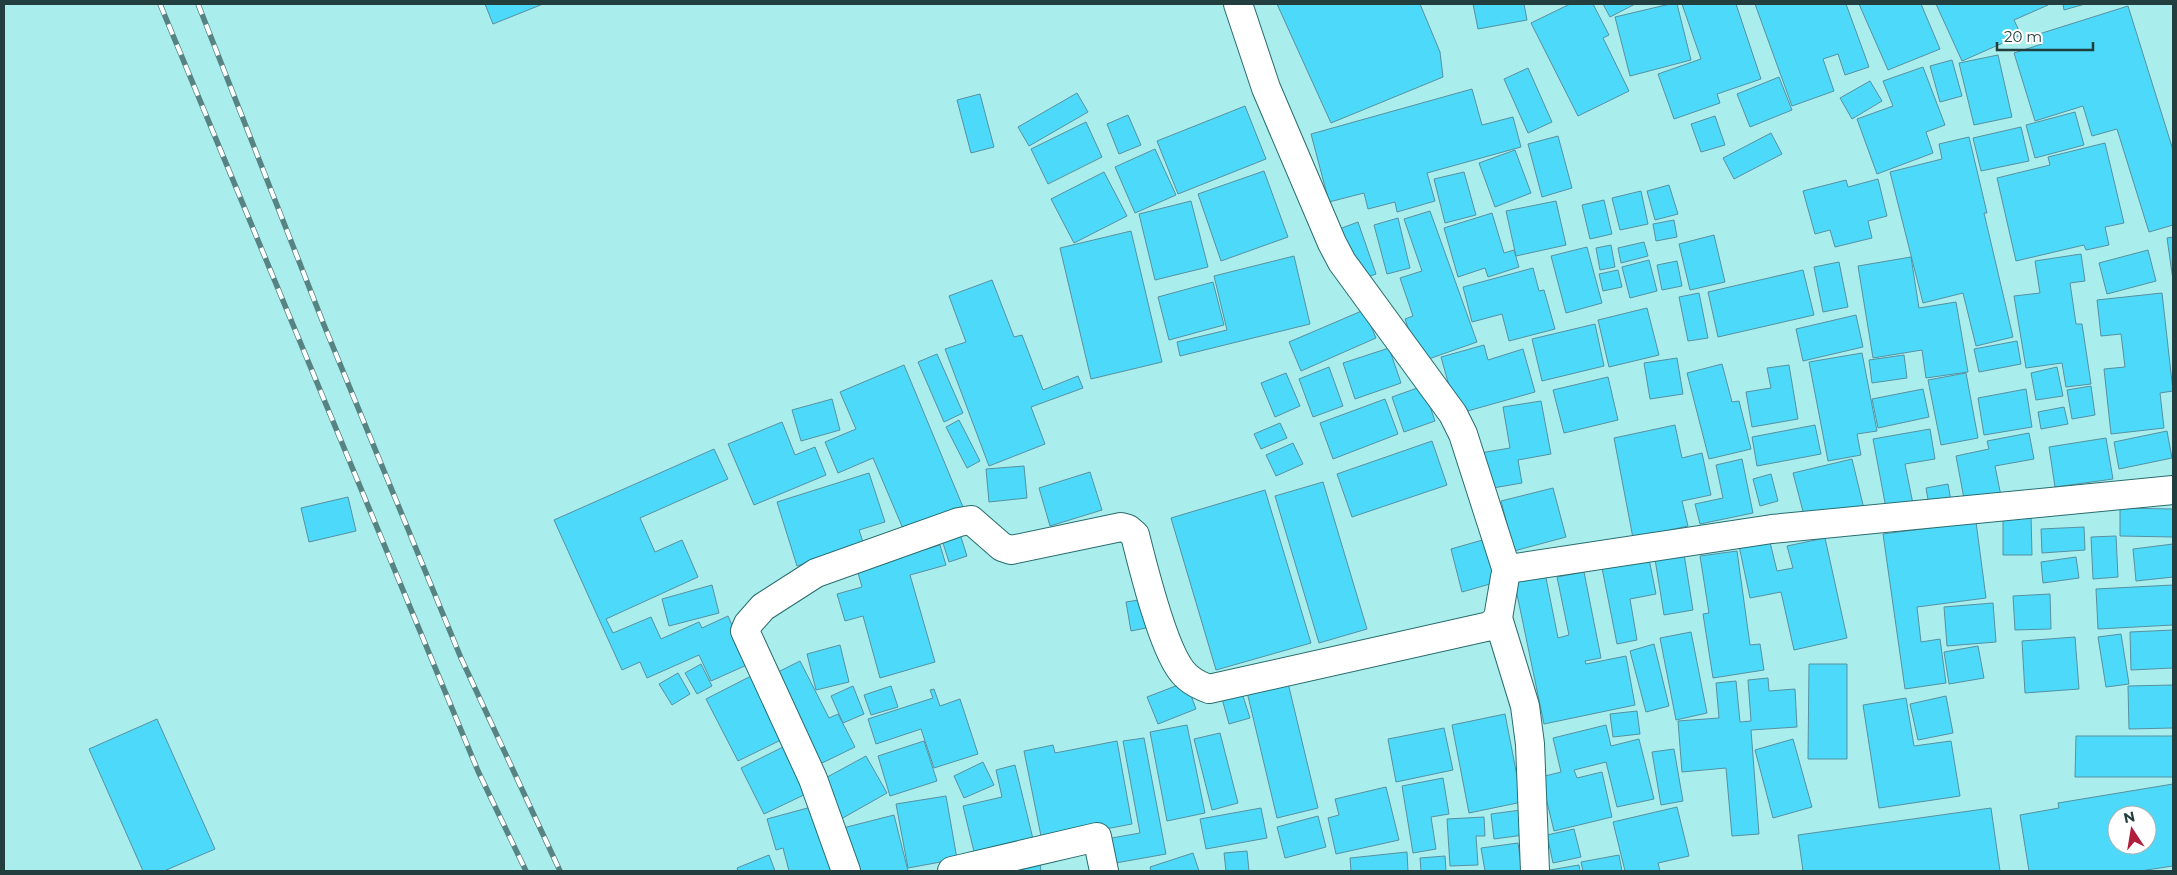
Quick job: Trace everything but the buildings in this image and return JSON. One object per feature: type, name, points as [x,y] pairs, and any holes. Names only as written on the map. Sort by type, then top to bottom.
[{"type":"street","points":[[1238,4],[1266,88],[1332,243],[1342,262],[1453,414],[1463,434],[1508,572]]},
{"type":"street","points":[[1535,871],[1530,744],[1525,706],[1498,618],[1502,587],[1508,572],[1515,568],[1772,529],[2173,490]]},
{"type":"street","points":[[846,871],[813,779],[744,631],[763,607],[816,573],[967,520],[977,524],[1002,547],[1011,550],[1121,527],[1128,529],[1135,535],[1167,643],[1180,670],[1196,685],[1209,689],[1490,626],[1498,618]]},
{"type":"street","points":[[952,871],[1097,838],[1104,871]]},
{"type":"railway","points":[[160,4],[478,771],[526,871]]},
{"type":"railway","points":[[198,4],[324,325],[461,658],[560,871]]}]
